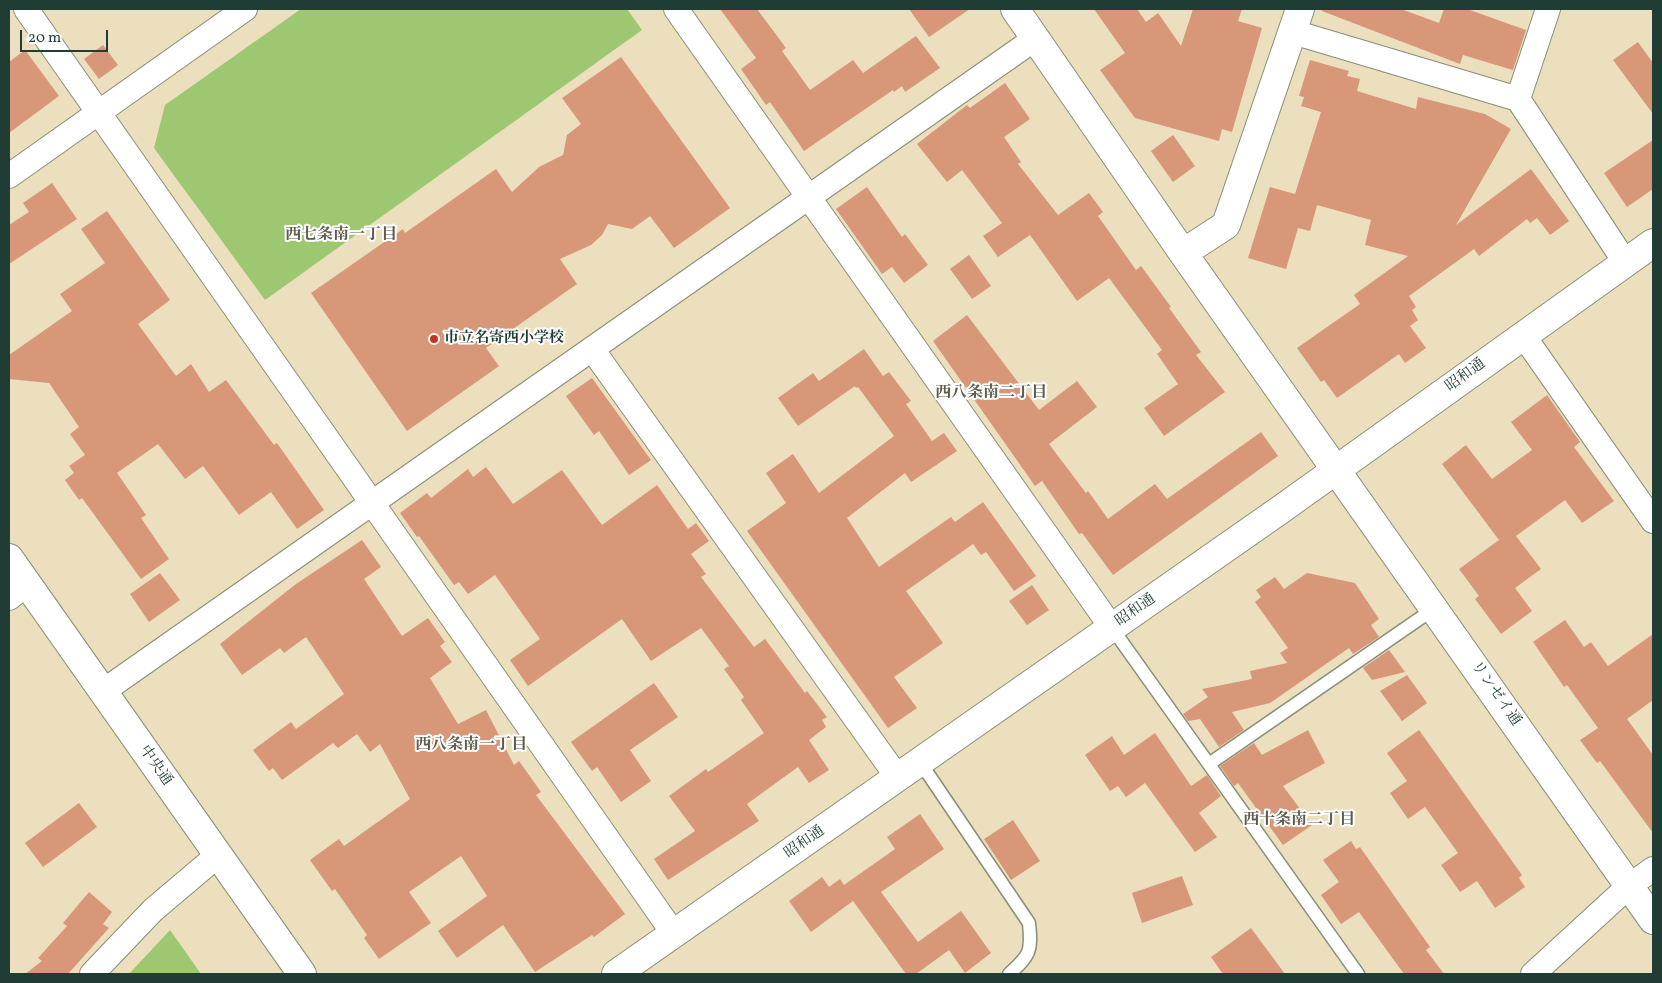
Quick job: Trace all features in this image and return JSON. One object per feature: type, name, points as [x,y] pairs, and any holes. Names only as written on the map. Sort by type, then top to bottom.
[{"type":"street","points":[[26,9],[674,934]]},
{"type":"street","points":[[9,176],[245,9]]},
{"type":"street","points":[[676,9],[1112,628]]},
{"type":"street","name":"リンゼイ通","points":[[1015,9],[1184,253],[1653,920]]},
{"type":"street","points":[[1518,99],[1548,9]]},
{"type":"street","points":[[1184,253],[1226,225],[1297,20],[1518,99],[1625,262]]},
{"type":"street","points":[[102,692],[1036,38]]},
{"type":"street","name":"昭和通","points":[[616,974],[1337,470],[1523,334],[1653,243]]},
{"type":"street","points":[[1523,334],[1653,521]]},
{"type":"street","points":[[592,349],[898,778]]},
{"type":"street","name":"中央通","points":[[9,558],[18,591],[102,692],[302,974]]},
{"type":"street","points":[[92,974],[153,910],[218,855]]},
{"type":"street","points":[[1533,974],[1629,886],[1653,869]]},
{"type":"lane","points":[[1209,764],[1435,608]]},
{"type":"lane","points":[[1112,628],[1358,974]]},
{"type":"lane","points":[[920,762],[1029,923],[1031,942],[1026,958],[1009,974]]},
{"type":"green space","points":[[301,9],[627,9],[642,30],[265,300],[154,148],[165,105]]},
{"type":"green space","points":[[170,930],[201,974],[129,974]]},
{"type":"building","points":[[720,9],[757,9],[786,48],[782,51],[810,90],[853,60],[863,73],[916,36],[940,68],[905,92],[902,86],[894,92],[893,90],[804,151],[770,102],[766,105],[741,69],[756,58]]},
{"type":"building","points":[[909,9],[970,9],[929,37]]},
{"type":"building","points":[[1094,9],[1137,9],[1146,22],[1158,13],[1181,46],[1193,9],[1242,9],[1238,21],[1262,28],[1232,132],[1222,129],[1219,141],[1135,118],[1100,70],[1125,53]]},
{"type":"building","points":[[1322,9],[1401,9],[1439,23],[1444,9],[1467,9],[1526,30],[1513,70],[1463,55],[1460,64],[1322,11]]},
{"type":"building","points":[[1638,42],[1653,63],[1653,114],[1613,60]]},
{"type":"building","points":[[103,45],[118,65],[99,79],[84,59]]},
{"type":"building","points":[[25,50],[59,96],[9,133],[9,62]]},
{"type":"building","points":[[621,57],[730,208],[674,248],[650,216],[632,229],[608,224],[602,235],[591,245],[560,259],[577,284],[486,348],[499,366],[407,431],[311,293],[403,229],[405,233],[496,169],[512,192],[539,167],[563,155],[567,135],[581,124],[562,98]]},
{"type":"building","points":[[1310,60],[1349,71],[1347,76],[1360,79],[1357,91],[1416,109],[1418,97],[1485,114],[1511,129],[1456,225],[1531,169],[1569,221],[1550,235],[1537,218],[1530,223],[1527,219],[1479,256],[1474,249],[1409,296],[1416,307],[1412,310],[1418,320],[1410,326],[1426,348],[1405,363],[1399,354],[1337,398],[1324,380],[1321,382],[1297,348],[1360,304],[1354,295],[1408,256],[1365,245],[1371,220],[1317,205],[1310,231],[1298,228],[1286,269],[1248,258],[1270,187],[1295,194],[1321,112],[1301,106],[1304,97],[1299,96]]},
{"type":"building","points":[[1005,83],[1030,119],[1004,137],[1021,162],[1018,164],[1058,215],[1089,193],[1103,212],[1098,216],[1136,270],[1141,266],[1171,307],[1169,308],[1201,352],[1196,355],[1225,392],[1164,436],[1144,408],[1178,384],[1157,354],[1162,350],[1109,278],[1077,301],[1030,235],[998,257],[983,236],[1002,223],[962,170],[947,182],[917,144],[967,105],[970,108]]},
{"type":"building","points":[[1173,135],[1195,166],[1173,182],[1151,151]]},
{"type":"building","points":[[1653,140],[1653,189],[1627,207],[1604,173]]},
{"type":"building","points":[[52,183],[77,219],[9,264],[9,225],[29,212],[23,203]]},
{"type":"building","points":[[867,187],[902,237],[905,234],[928,265],[904,283],[892,267],[882,274],[836,209]]},
{"type":"building","points":[[107,211],[170,300],[138,324],[176,376],[191,364],[209,392],[226,380],[274,445],[277,443],[324,510],[297,529],[271,492],[239,515],[203,466],[185,479],[158,444],[117,473],[146,515],[141,518],[169,559],[141,579],[82,498],[79,500],[65,480],[74,473],[69,466],[85,455],[70,434],[79,427],[49,383],[9,379],[9,355],[72,311],[60,294],[105,263],[81,229]]},
{"type":"building","points":[[969,255],[991,286],[972,299],[950,269]]},
{"type":"building","points":[[967,315],[1039,410],[1077,381],[1097,407],[1049,444],[1086,493],[1088,491],[1108,519],[1155,484],[1167,499],[1261,432],[1278,456],[1113,575],[1082,533],[1079,534],[1042,481],[1035,486],[933,341]]},
{"type":"building","points":[[864,349],[883,376],[889,372],[911,401],[906,404],[932,441],[944,433],[957,451],[911,482],[905,473],[847,518],[879,567],[951,517],[955,522],[983,502],[1036,576],[1014,591],[986,552],[981,555],[973,544],[906,591],[943,643],[894,677],[917,708],[888,728],[747,531],[786,503],[766,473],[793,454],[819,493],[894,436],[858,387],[856,388],[855,386],[798,426],[778,398],[813,373],[819,381]]},
{"type":"building","points":[[592,378],[651,460],[629,475],[599,431],[594,435],[566,396]]},
{"type":"building","points":[[1547,395],[1580,442],[1574,447],[1614,501],[1582,523],[1565,500],[1516,536],[1541,569],[1515,588],[1532,611],[1501,634],[1475,599],[1479,596],[1459,569],[1499,540],[1442,464],[1466,445],[1492,479],[1532,450],[1511,422]]},
{"type":"building","points":[[486,467],[513,504],[562,470],[602,525],[657,485],[688,529],[696,523],[709,541],[691,554],[706,574],[701,577],[754,647],[765,639],[805,693],[807,691],[827,717],[822,720],[826,727],[809,740],[829,770],[809,783],[798,767],[747,804],[759,821],[668,880],[654,859],[695,831],[669,796],[706,769],[708,772],[764,733],[741,700],[744,697],[724,669],[729,666],[701,628],[651,661],[622,619],[528,686],[510,660],[540,639],[495,575],[468,594],[459,582],[454,585],[400,513],[427,493],[431,498],[468,469],[473,477]]},
{"type":"building","points":[[362,540],[381,567],[364,579],[402,636],[428,618],[445,642],[440,646],[452,662],[430,678],[458,724],[486,710],[514,765],[519,761],[541,792],[536,795],[625,914],[594,937],[592,935],[535,972],[503,925],[457,958],[438,931],[487,896],[461,856],[409,892],[431,923],[379,959],[364,938],[367,935],[335,889],[332,891],[310,860],[339,839],[344,846],[410,799],[380,744],[370,752],[357,734],[338,748],[333,743],[282,780],[273,768],[269,771],[253,750],[291,722],[296,729],[344,694],[306,637],[284,653],[280,648],[242,675],[220,644],[296,584]]},
{"type":"building","points":[[160,573],[180,600],[149,622],[130,594]]},
{"type":"building","points":[[1307,573],[1355,583],[1379,619],[1371,625],[1379,637],[1353,654],[1349,648],[1270,703],[1232,712],[1244,730],[1219,747],[1200,719],[1188,721],[1183,714],[1208,697],[1202,689],[1252,679],[1250,671],[1287,663],[1280,653],[1288,648],[1255,602],[1261,597],[1256,590],[1275,577],[1284,589]]},
{"type":"building","points":[[1032,585],[1049,610],[1027,625],[1009,601]]},
{"type":"building","points":[[1565,620],[1584,647],[1591,642],[1608,666],[1653,634],[1653,700],[1627,719],[1653,755],[1653,833],[1600,761],[1597,763],[1580,740],[1598,728],[1567,685],[1564,687],[1533,642]]},
{"type":"building","points":[[1389,650],[1405,672],[1372,680],[1363,668]]},
{"type":"building","points":[[1407,675],[1427,703],[1402,721],[1380,691]]},
{"type":"building","points":[[654,683],[678,717],[630,750],[651,781],[621,802],[597,767],[592,771],[571,742]]},
{"type":"building","points":[[1308,730],[1325,763],[1283,786],[1312,825],[1283,845],[1238,783],[1234,786],[1220,766],[1254,743],[1262,755]]},
{"type":"building","points":[[1419,730],[1522,875],[1519,878],[1525,887],[1495,908],[1477,881],[1460,892],[1441,865],[1458,853],[1425,807],[1408,819],[1390,793],[1407,781],[1387,753]]},
{"type":"building","points":[[1155,733],[1191,786],[1207,775],[1221,796],[1199,813],[1217,837],[1195,852],[1145,783],[1126,797],[1118,786],[1110,791],[1085,755],[1112,736],[1124,755]]},
{"type":"building","points":[[79,803],[97,827],[43,867],[25,843]]},
{"type":"building","points":[[920,814],[944,849],[881,892],[918,942],[961,911],[991,953],[965,973],[949,950],[916,974],[906,974],[853,901],[811,932],[789,901],[822,877],[829,887],[840,879],[844,885],[895,849],[887,837]]},
{"type":"building","points":[[1013,820],[1040,861],[1011,880],[984,839]]},
{"type":"building","points":[[1351,841],[1356,849],[1360,847],[1430,947],[1426,950],[1444,974],[1404,974],[1359,912],[1341,924],[1321,895],[1339,882],[1323,860]]},
{"type":"building","points":[[1182,876],[1193,905],[1142,923],[1132,893]]},
{"type":"building","points":[[89,892],[112,912],[103,924],[109,928],[68,974],[25,974],[42,961],[38,958],[67,926],[63,923]]},
{"type":"building","points":[[1251,928],[1285,974],[1223,974],[1211,957]]},
{"type":"place","name":"市立名寄西小学校","points":[[434,339]]},
{"type":"district","name":"西七条南一丁目","points":[[341,236]]},
{"type":"district","name":"西八条南二丁目","points":[[991,394]]},
{"type":"district","name":"西八条南一丁目","points":[[471,746]]},
{"type":"district","name":"西十条南二丁目","points":[[1299,821]]}]
